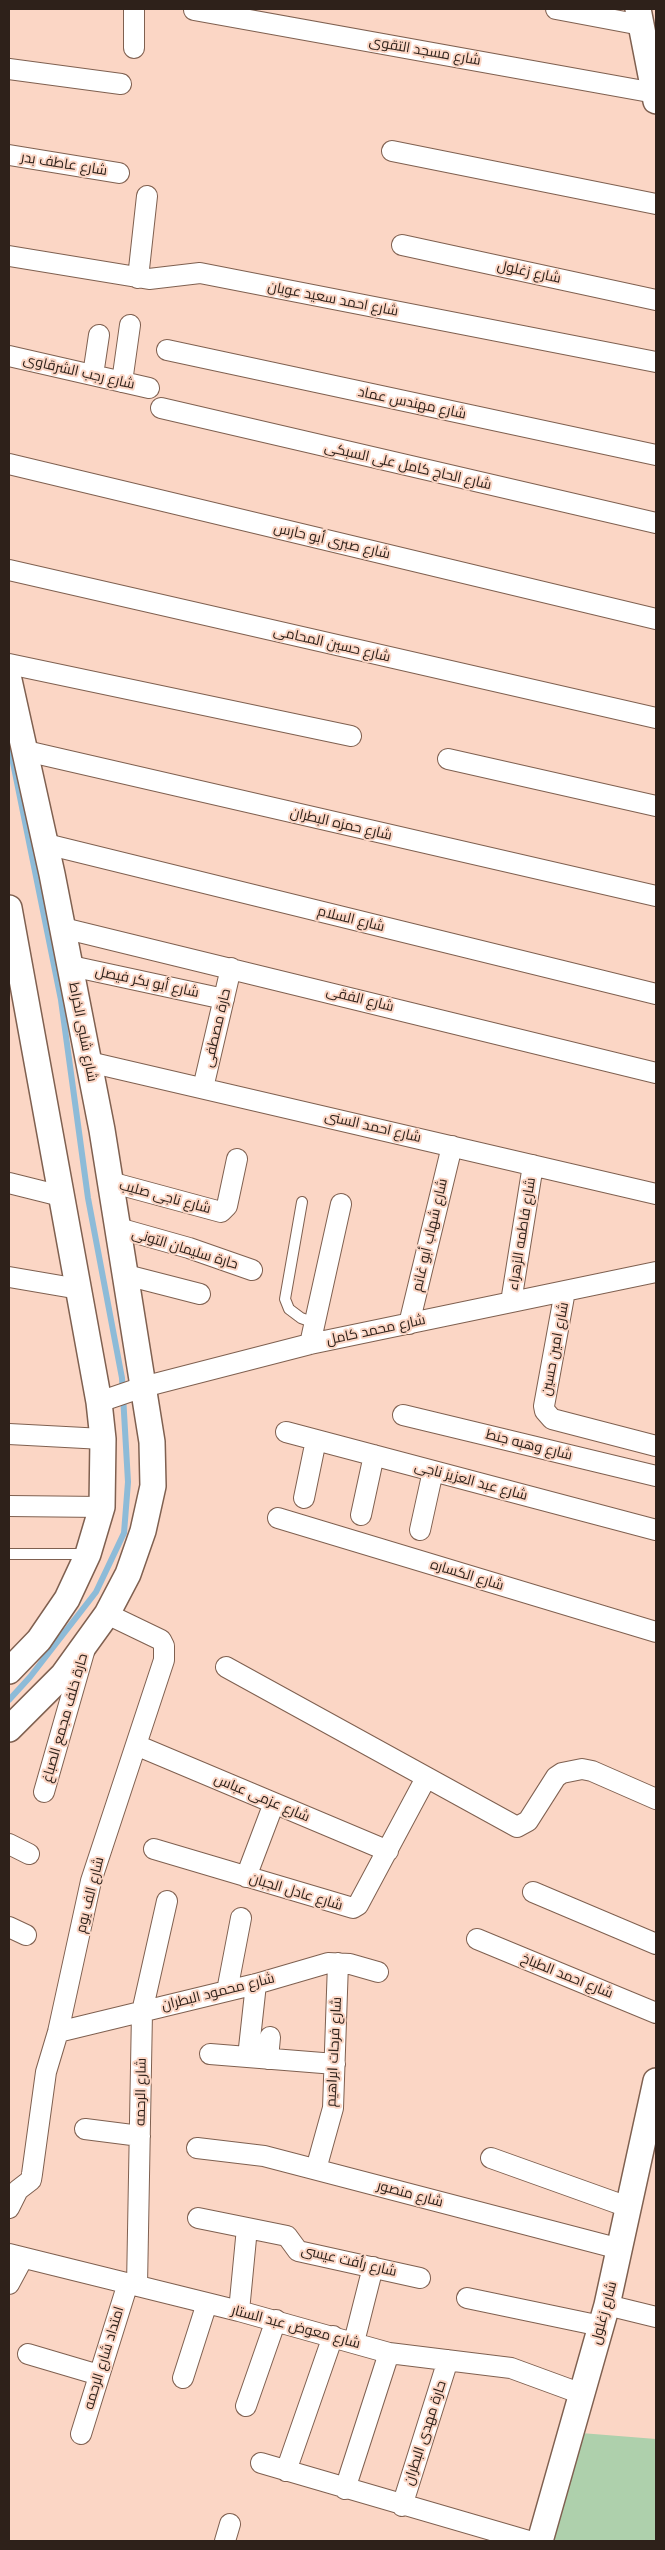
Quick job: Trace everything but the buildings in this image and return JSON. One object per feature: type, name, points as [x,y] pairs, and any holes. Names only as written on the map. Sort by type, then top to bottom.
[{"type":"street","points":[[134,9],[134,48]]},
{"type":"street","points":[[556,9],[644,26],[655,97]]},
{"type":"street","name":"شارع مسجد التقوى","points":[[194,10],[655,97]]},
{"type":"street","points":[[9,70],[121,84]]},
{"type":"street","points":[[392,151],[656,204]]},
{"type":"street","name":"شارع عاطف بدر","points":[[9,156],[119,173]]},
{"type":"street","points":[[138,278],[147,196]]},
{"type":"street","name":"شارع زغلول","points":[[402,245],[656,300]]},
{"type":"street","name":"شارع احمد سعيد عويان","points":[[9,256],[158,280],[200,273],[656,362]]},
{"type":"street","points":[[122,382],[130,325]]},
{"type":"street","points":[[93,375],[99,335]]},
{"type":"street","name":"شارع مهندس عماد","points":[[168,350],[656,455]]},
{"type":"street","name":"شارع رجب الشرقاوى","points":[[9,356],[149,388]]},
{"type":"street","name":"شارع الحاج كامل على السبكى","points":[[161,408],[656,524]]},
{"type":"street","name":"شارع صبرى أبو حارس","points":[[9,464],[656,618]]},
{"type":"street","name":"شارع حسين المحامى","points":[[9,570],[656,718]]},
{"type":"street","points":[[9,664],[350,736]]},
{"type":"street","name":"شارع شلبى الخراط","points":[[9,680],[46,844],[89,1062],[126,1275],[138,1389],[152,1442],[153,1486],[143,1531],[128,1574],[107,1614],[63,1675],[9,1729]]},
{"type":"street","name":"شارع حمزه البطران","points":[[26,751],[656,896]]},
{"type":"street","points":[[448,759],[656,806]]},
{"type":"street","name":"شارع السلام","points":[[46,844],[656,994]]},
{"type":"street","points":[[9,908],[78,1289],[104,1401],[102,1506],[88,1554],[67,1599],[39,1640],[9,1671]]},
{"type":"street","name":"شارع الفقى","points":[[63,928],[656,1073]]},
{"type":"street","name":"شارع أبو بكر فيصل","points":[[71,966],[224,999]]},
{"type":"street","name":"حارة مصطفى","points":[[203,1088],[231,968]]},
{"type":"street","name":"شارع احمد السنى","points":[[89,1062],[656,1194]]},
{"type":"street","name":"شارع شهاب أبو غانم","points":[[409,1324],[452,1146]]},
{"type":"street","name":"شارع ناجى صليب","points":[[110,1182],[221,1212],[227,1206],[237,1159]]},
{"type":"street","name":"شارع فاطمه الزهراء","points":[[511,1302],[533,1165]]},
{"type":"street","points":[[9,1184],[62,1196]]},
{"type":"street","points":[[310,1344],[341,1204]]},
{"type":"street","name":"حارة سليمان التونى","points":[[118,1228],[189,1248],[252,1270]]},
{"type":"street","name":"شارع محمد كامل","points":[[104,1401],[138,1389],[310,1344],[656,1272]]},
{"type":"street","points":[[126,1275],[200,1294]]},
{"type":"street","points":[[9,1277],[78,1289]]},
{"type":"street","name":"شارع امين حسين","points":[[566,1291],[544,1406],[545,1411],[552,1419],[656,1446]]},
{"type":"street","name":"شارع وهبه جنط","points":[[403,1414],[656,1476]]},
{"type":"street","name":"شارع عبد العزيز ناجى","points":[[286,1432],[656,1530]]},
{"type":"street","points":[[9,1434],[102,1439]]},
{"type":"street","points":[[304,1498],[316,1440]]},
{"type":"street","points":[[361,1515],[374,1455]]},
{"type":"street","points":[[420,1530],[433,1471]]},
{"type":"street","points":[[9,1506],[102,1506]]},
{"type":"street","name":"شارع الكساره","points":[[278,1518],[656,1632]]},
{"type":"street","name":"شارع الف يوم","points":[[9,2208],[18,2190],[31,2180],[46,2072],[58,2032],[91,1881],[164,1660],[164,1646],[161,1640],[107,1614]]},
{"type":"street","name":"حارة خلف مجمع الصباغ","points":[[44,1792],[86,1645]]},
{"type":"street","points":[[226,1667],[517,1828],[528,1821],[556,1777],[562,1773],[582,1769],[592,1771],[656,1799]]},
{"type":"street","name":"شارع عزمى عباس","points":[[136,1745],[388,1851]]},
{"type":"street","name":"شارع عادل الجبان","points":[[154,1848],[353,1908],[358,1905],[426,1778]]},
{"type":"street","points":[[246,1877],[274,1803]]},
{"type":"street","points":[[9,1844],[30,1854]]},
{"type":"street","points":[[533,1892],[656,1944]]},
{"type":"street","name":"شارع الرحمه","points":[[133,2285],[140,2136],[142,2012],[167,1901]]},
{"type":"street","points":[[227,1991],[241,1918]]},
{"type":"street","name":"شارع احمد الطباخ","points":[[477,1940],[656,2013]]},
{"type":"street","name":"شارع محمود البطران","points":[[58,2032],[256,1984],[328,1964],[338,1963],[378,1972]]},
{"type":"street","name":"شارع فرحات ابراهيم","points":[[316,2169],[333,2108],[338,1963]]},
{"type":"street","points":[[248,2057],[256,1984]]},
{"type":"street","points":[[268,2059],[270,2037]]},
{"type":"street","points":[[210,2054],[335,2064]]},
{"type":"street","name":"شارع زغلول","points":[[540,2541],[604,2315],[656,2081]]},
{"type":"street","points":[[85,2128],[140,2136]]},
{"type":"street","name":"شارع منصور","points":[[197,2148],[264,2156],[620,2249]]},
{"type":"street","points":[[491,2158],[628,2207]]},
{"type":"street","name":"شارع رأفت عيسى","points":[[198,2218],[287,2236],[298,2251],[420,2278]]},
{"type":"street","points":[[239,2311],[247,2228]]},
{"type":"street","points":[[9,2284],[16,2256]]},
{"type":"street","name":"شارع معوض عبد الستار","points":[[16,2256],[276,2320],[390,2353],[511,2368],[582,2394]]},
{"type":"street","points":[[354,2342],[373,2267]]},
{"type":"street","name":"امتداد شارع الرحمه","points":[[81,2434],[99,2375],[133,2285]]},
{"type":"street","points":[[467,2298],[604,2315],[656,2317]]},
{"type":"street","points":[[183,2378],[207,2303]]},
{"type":"street","points":[[246,2406],[276,2320]]},
{"type":"street","points":[[286,2471],[333,2336]]},
{"type":"street","points":[[345,2489],[390,2353]]},
{"type":"street","points":[[28,2354],[99,2375]]},
{"type":"street","name":"حارة مهدى البطران","points":[[402,2506],[448,2360]]},
{"type":"street","points":[[261,2463],[402,2506],[529,2541]]},
{"type":"lane","points":[[302,1202],[285,1298],[289,1309],[301,1318],[315,1323]]},
{"type":"lane","points":[[9,1554],[88,1554]]},
{"type":"green space","points":[[581,2433],[656,2439],[656,2541],[548,2541]]},
{"type":"waterway","points":[[9,743],[61,1000],[88,1198],[122,1378],[128,1482],[124,1533],[96,1592],[30,1677],[9,1700]]}]
